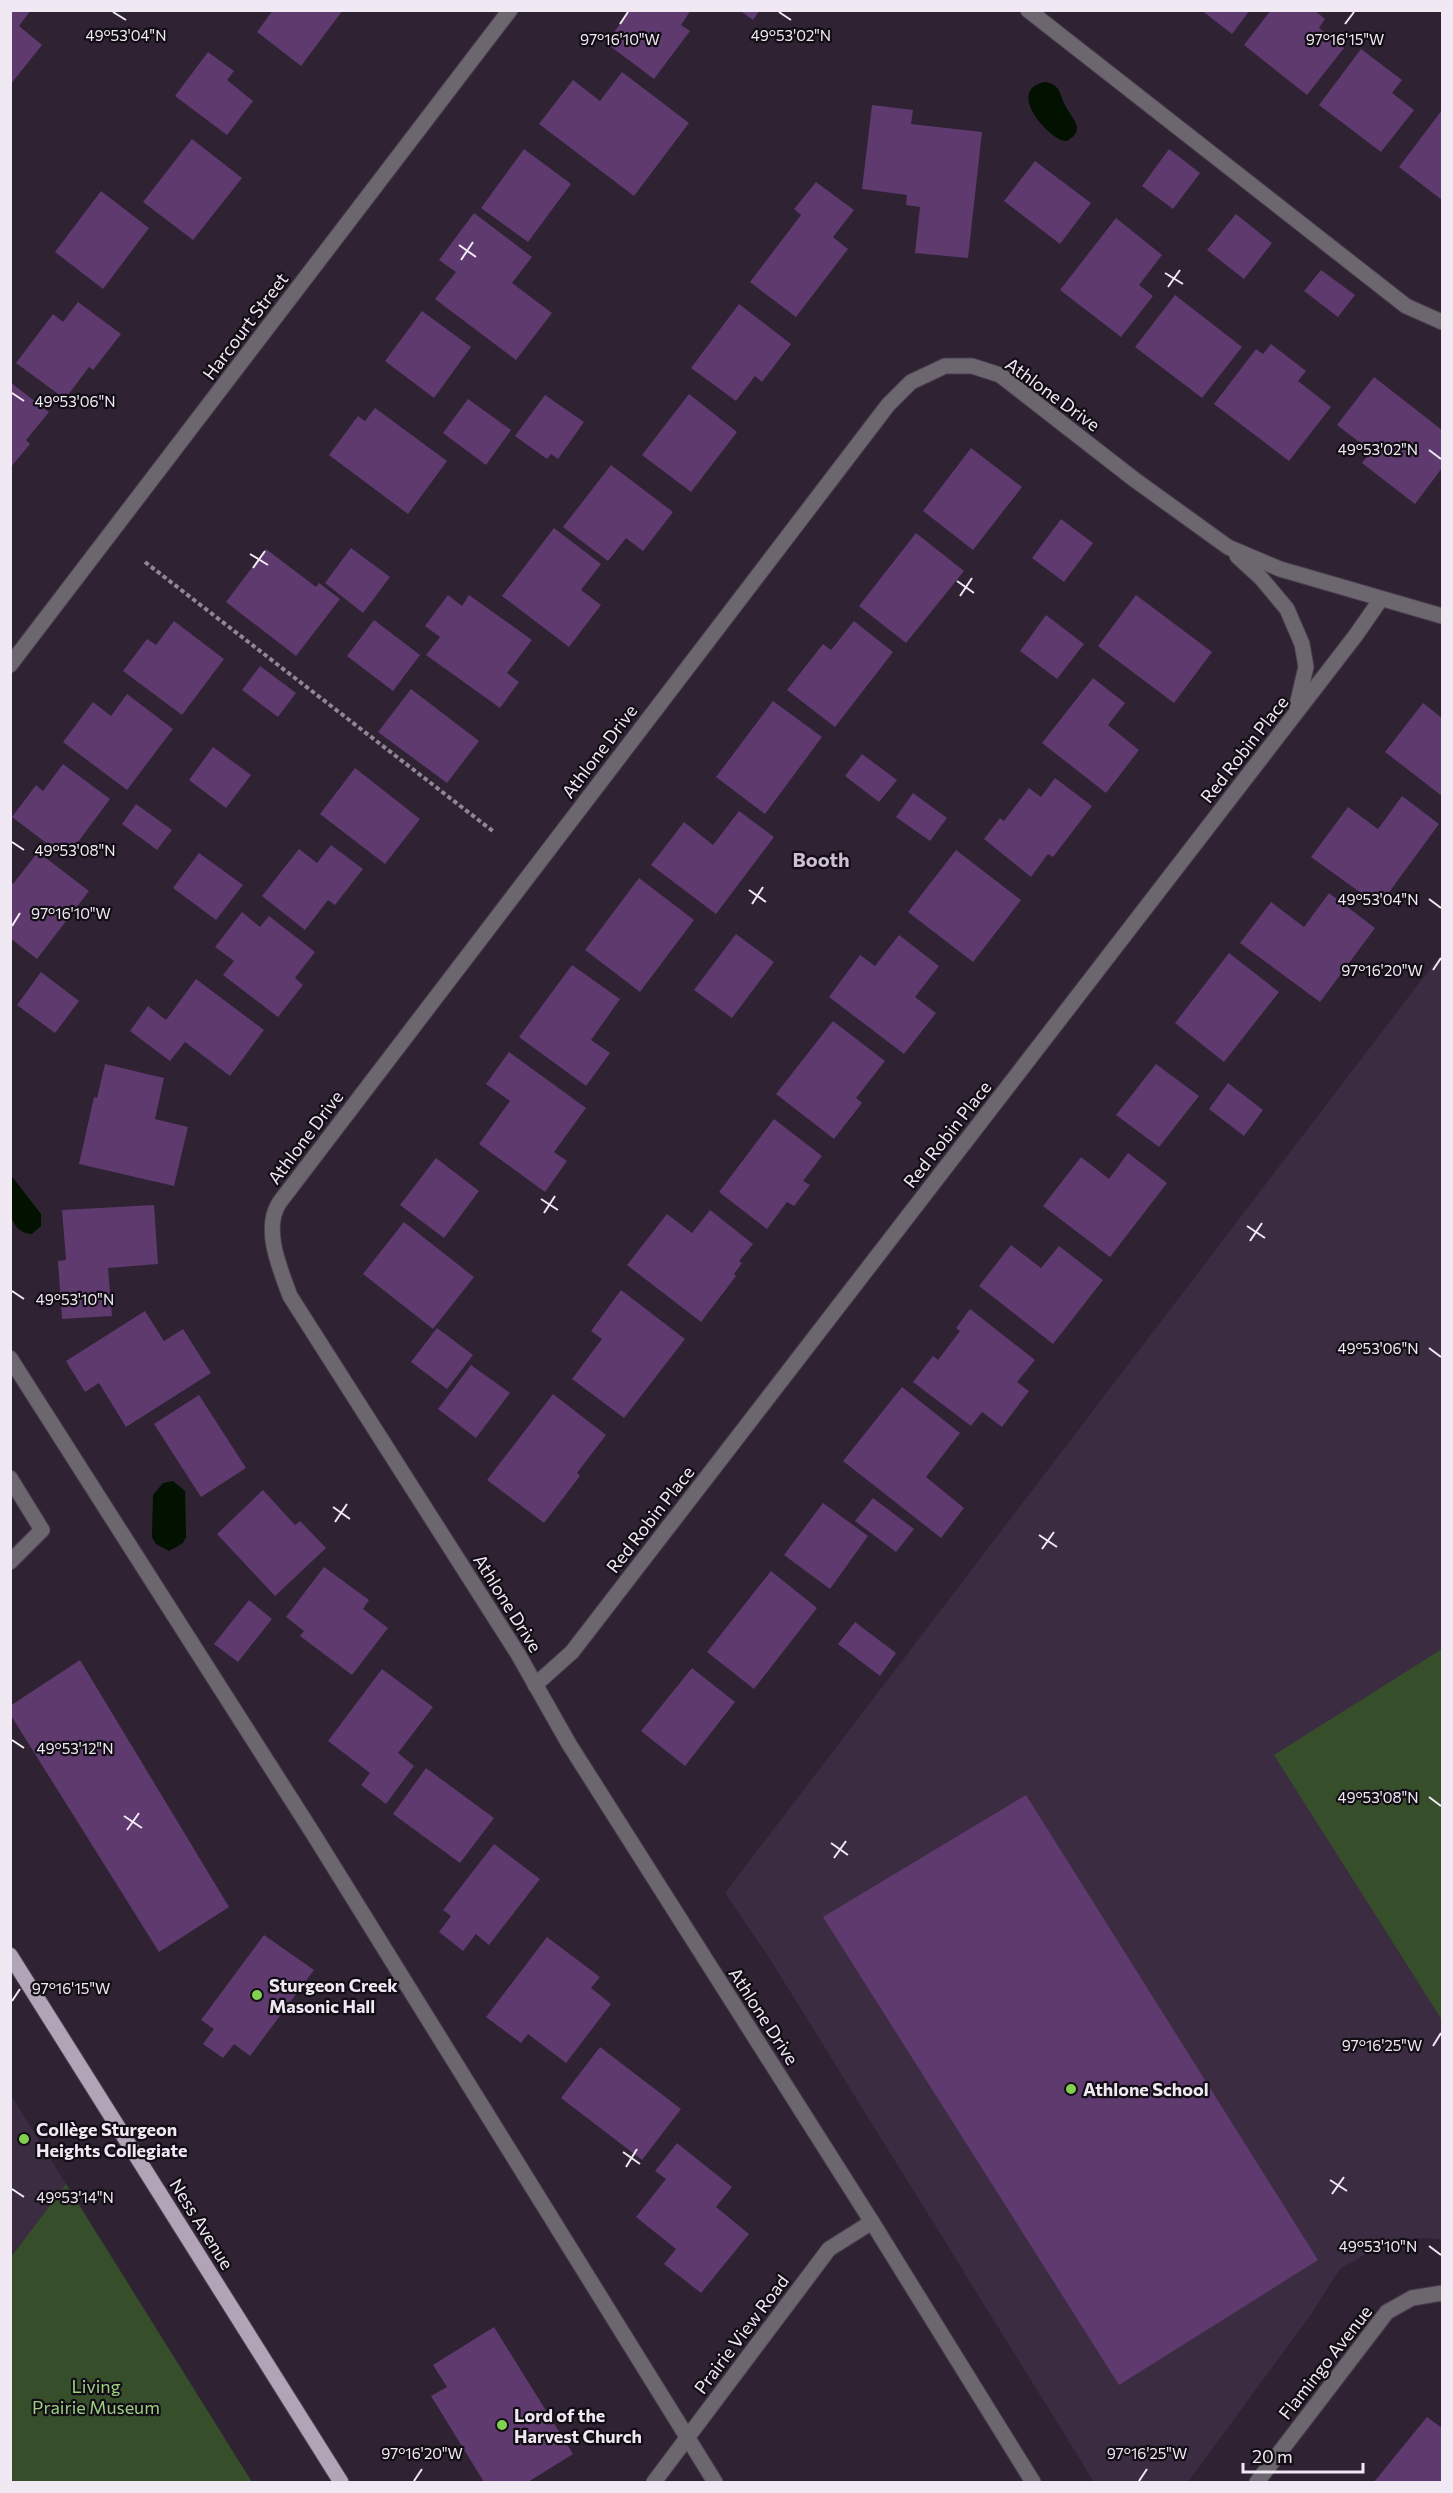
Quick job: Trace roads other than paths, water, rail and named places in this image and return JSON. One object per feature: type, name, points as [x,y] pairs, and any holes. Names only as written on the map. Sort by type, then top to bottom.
[{"type":"main road","name":"Ness Avenue","points":[[10,1955],[341,2482]]},
{"type":"street","name":"Harcourt Street","points":[[10,665],[510,10]]},
{"type":"street","points":[[1028,10],[1406,306],[1443,322]]},
{"type":"street","name":"Athlone Drive","points":[[1033,2482],[872,2222],[581,1764],[518,1654],[291,1296],[280,1267],[272,1227],[277,1206],[888,405],[911,382],[945,366],[972,366],[1000,375],[1135,480],[1228,547],[1261,578],[1287,609],[1302,644],[1306,667],[1302,692],[1293,717]]},
{"type":"street","name":"Athlone Drive","points":[[1228,547],[1280,569],[1443,616]]},
{"type":"street","name":"Red Robin Place","points":[[535,1685],[572,1652],[1293,717],[1381,599]]},
{"type":"street","points":[[10,1358],[314,1835],[715,2482]]},
{"type":"street","points":[[10,1478],[42,1530],[10,1562]]},
{"type":"street","name":"Prairie View Road","points":[[654,2482],[829,2249],[872,2222]]},
{"type":"street","name":"Flamingo Avenue","points":[[1257,2482],[1388,2312],[1412,2298],[1443,2293]]},
{"type":"place","name":"Sturgeon Creek Masonic Hall","points":[[257,1995]]},
{"type":"place","name":"Athlone School","points":[[1071,2089]]},
{"type":"place","name":"Collège Sturgeon Heights Collegiate","points":[[24,2139]]},
{"type":"place","name":"Lord of the Harvest Church","points":[[502,2425]]},
{"type":"district","name":"Booth","points":[[821,859]]},
{"type":"park label","name":"Living Prairie Museum","points":[[96,2396]]}]
